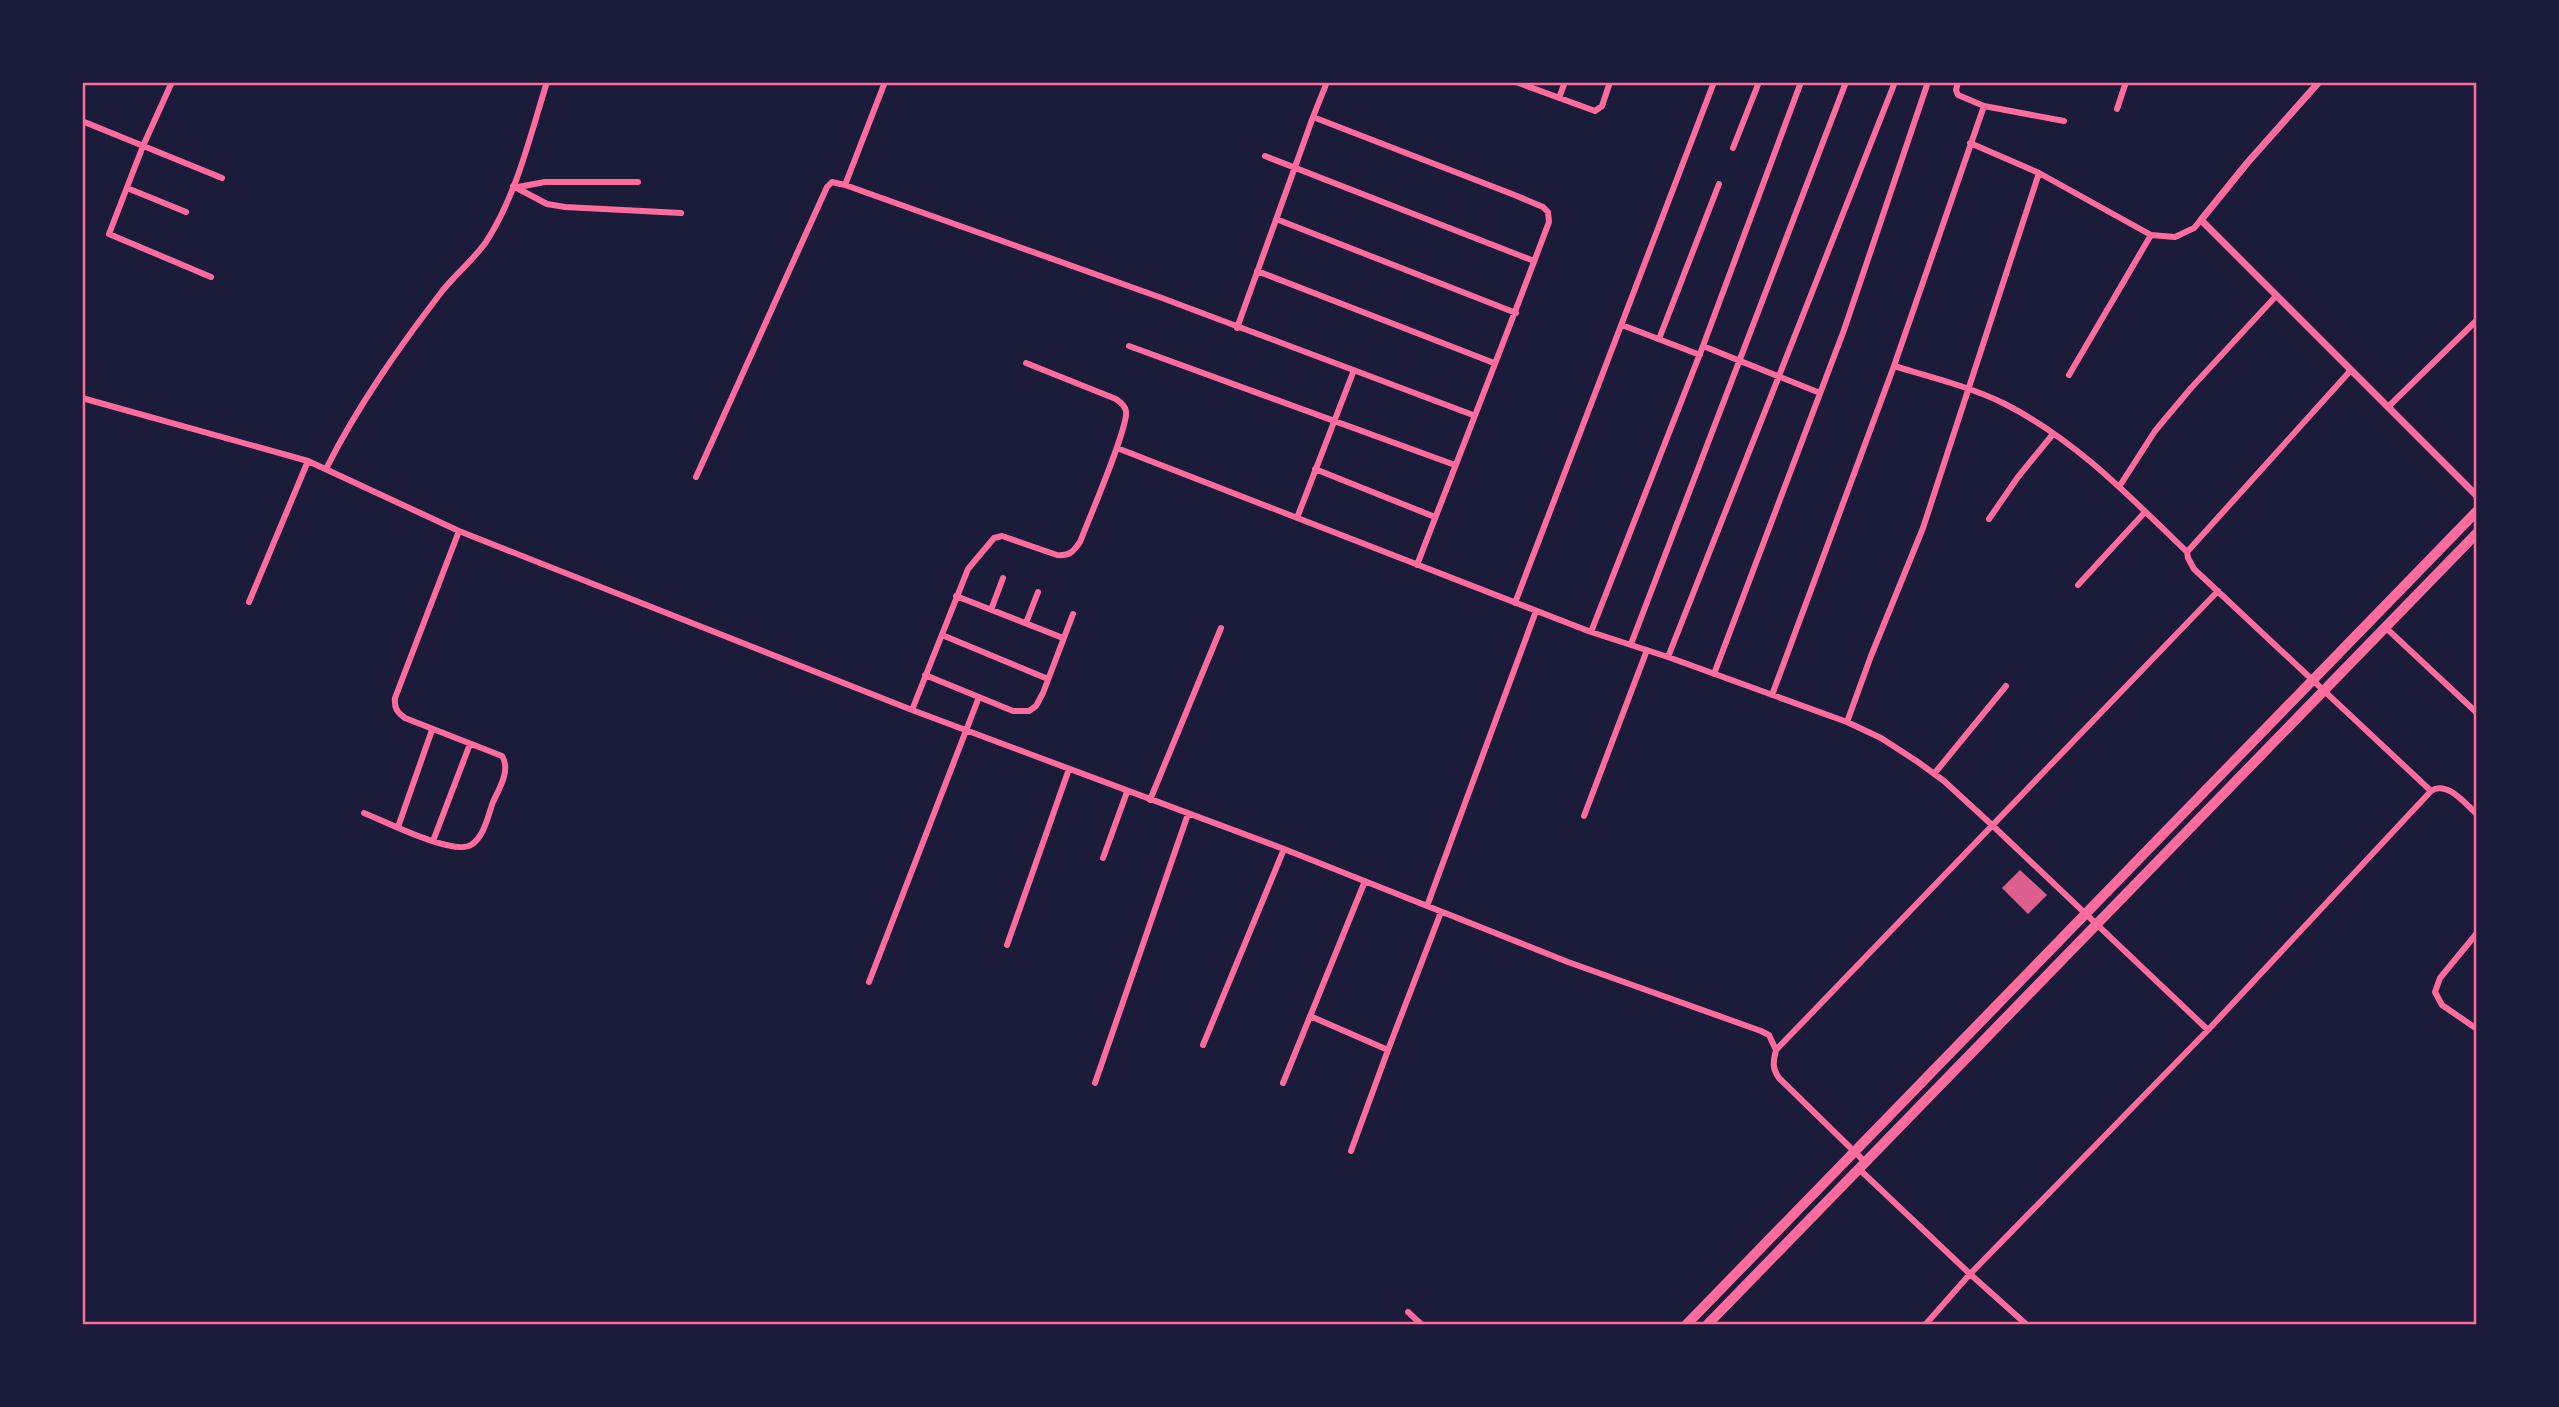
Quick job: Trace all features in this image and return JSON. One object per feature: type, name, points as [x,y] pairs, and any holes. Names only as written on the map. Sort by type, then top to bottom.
[{"type":"highway","points":[[1686,1325],[2477,511]]},
{"type":"highway","points":[[1707,1325],[2477,533]]},
{"type":"highway","points":[[2402,589],[2412,599]]},
{"type":"highway","points":[[2209,787],[2220,798]]},
{"type":"street","points":[[172,82],[143,146],[109,234],[211,277]]},
{"type":"street","points":[[327,469],[351,422],[417,324],[485,243],[515,186],[547,82]]},
{"type":"street","points":[[845,185],[885,82]]},
{"type":"street","points":[[1237,328],[1327,82]]},
{"type":"street","points":[[1559,98],[1565,82]]},
{"type":"street","points":[[1519,83],[1595,111],[1602,106],[1610,82]]},
{"type":"street","points":[[1515,603],[1714,82]]},
{"type":"street","points":[[1733,148],[1759,82]]},
{"type":"street","points":[[1591,632],[1700,355],[1801,82]]},
{"type":"street","points":[[1631,644],[1846,82]]},
{"type":"street","points":[[1668,657],[1781,377],[1895,82]]},
{"type":"street","points":[[1714,674],[1820,393],[1928,82]]},
{"type":"street","points":[[1958,82],[1958,95],[1984,106],[2064,121]]},
{"type":"street","points":[[2117,109],[2126,82]]},
{"type":"street","points":[[1970,143],[2039,173],[2151,235],[2175,237],[2194,228],[2319,82]]},
{"type":"street","points":[[1772,695],[1894,366],[1984,106]]},
{"type":"street","points":[[1313,117],[1543,207],[1550,218],[1516,313],[1494,363],[1417,565]]},
{"type":"street","points":[[82,121],[222,178]]},
{"type":"street","points":[[1265,156],[1534,261]]},
{"type":"street","points":[[1847,722],[1923,528],[2039,173]]},
{"type":"street","points":[[515,186],[569,181],[638,182]]},
{"type":"street","points":[[696,477],[827,187],[832,182],[1162,298],[1474,415]]},
{"type":"street","points":[[1659,339],[1719,184]]},
{"type":"street","points":[[515,186],[547,204],[565,207],[681,213]]},
{"type":"street","points":[[127,188],[186,212]]},
{"type":"street","points":[[1276,219],[1516,313]]},
{"type":"street","points":[[2201,220],[2477,496]]},
{"type":"street","points":[[2069,374],[2151,235]]},
{"type":"street","points":[[1257,271],[1494,363]]},
{"type":"street","points":[[2119,487],[2155,432],[2183,397],[2276,296]]},
{"type":"street","points":[[2388,407],[2477,320]]},
{"type":"street","points":[[1622,325],[1700,355]]},
{"type":"street","points":[[1703,345],[1820,393]]},
{"type":"street","points":[[1129,346],[1455,466]]},
{"type":"street","points":[[912,710],[968,569],[994,538],[1002,537],[1057,555],[1066,556],[1073,552],[1080,541],[1117,448],[1126,419],[1123,404],[1026,363]]},
{"type":"street","points":[[1894,366],[1969,389],[2004,403],[2099,467],[2187,552],[2194,569],[2431,791]]},
{"type":"street","points":[[1297,519],[1354,370]]},
{"type":"street","points":[[2187,552],[2350,370]]},
{"type":"street","points":[[82,398],[308,461],[459,531],[912,710],[1284,849],[1568,962],[1761,1031],[1769,1035],[1774,1042],[1776,1050],[1773,1063],[1779,1078],[1855,1152],[1862,1166],[1970,1275],[2027,1325]]},
{"type":"street","points":[[1989,519],[2053,434]]},
{"type":"street","points":[[1117,448],[1535,611],[1847,722],[1881,738],[1934,774],[1992,825],[2208,1030]]},
{"type":"street","points":[[249,602],[308,461]]},
{"type":"street","points":[[1315,469],[1435,517]]},
{"type":"street","points":[[2077,585],[2145,512]]},
{"type":"street","points":[[363,813],[452,848],[471,845],[479,838],[503,777],[506,766],[502,757],[405,718],[398,714],[394,706],[459,531]]},
{"type":"street","points":[[991,610],[1003,578]]},
{"type":"street","points":[[1776,1050],[2218,591]]},
{"type":"street","points":[[1026,623],[1038,592]]},
{"type":"street","points":[[956,596],[1063,638]]},
{"type":"street","points":[[1427,906],[1535,611]]},
{"type":"street","points":[[925,675],[1013,711],[1029,711],[1036,706],[1073,614]]},
{"type":"street","points":[[2385,627],[2477,713]]},
{"type":"street","points":[[1150,800],[1221,628]]},
{"type":"street","points":[[942,635],[1048,679]]},
{"type":"street","points":[[1584,816],[1647,650]]},
{"type":"street","points":[[1934,774],[2006,686]]},
{"type":"street","points":[[869,982],[979,697]]},
{"type":"street","points":[[398,827],[432,730]]},
{"type":"street","points":[[433,841],[470,744]]},
{"type":"street","points":[[1007,945],[1069,769]]},
{"type":"street","points":[[1925,1325],[1970,1275],[2208,1030],[2431,791],[2445,788],[2477,813]]},
{"type":"street","points":[[1103,858],[1127,792]]},
{"type":"street","points":[[1095,1083],[1188,814]]},
{"type":"street","points":[[1203,1045],[1284,849]]},
{"type":"street","points":[[1283,1083],[1365,881]]},
{"type":"street","points":[[1352,1151],[1441,912]]},
{"type":"street","points":[[2477,933],[2440,978],[2434,992],[2442,1005],[2477,1029]]},
{"type":"street","points":[[1310,1016],[1388,1050]]},
{"type":"street","points":[[1408,1312],[1422,1325]]},
{"type":"building","points":[[2020,870],[2047,895],[2028,914],[2002,888]]}]
